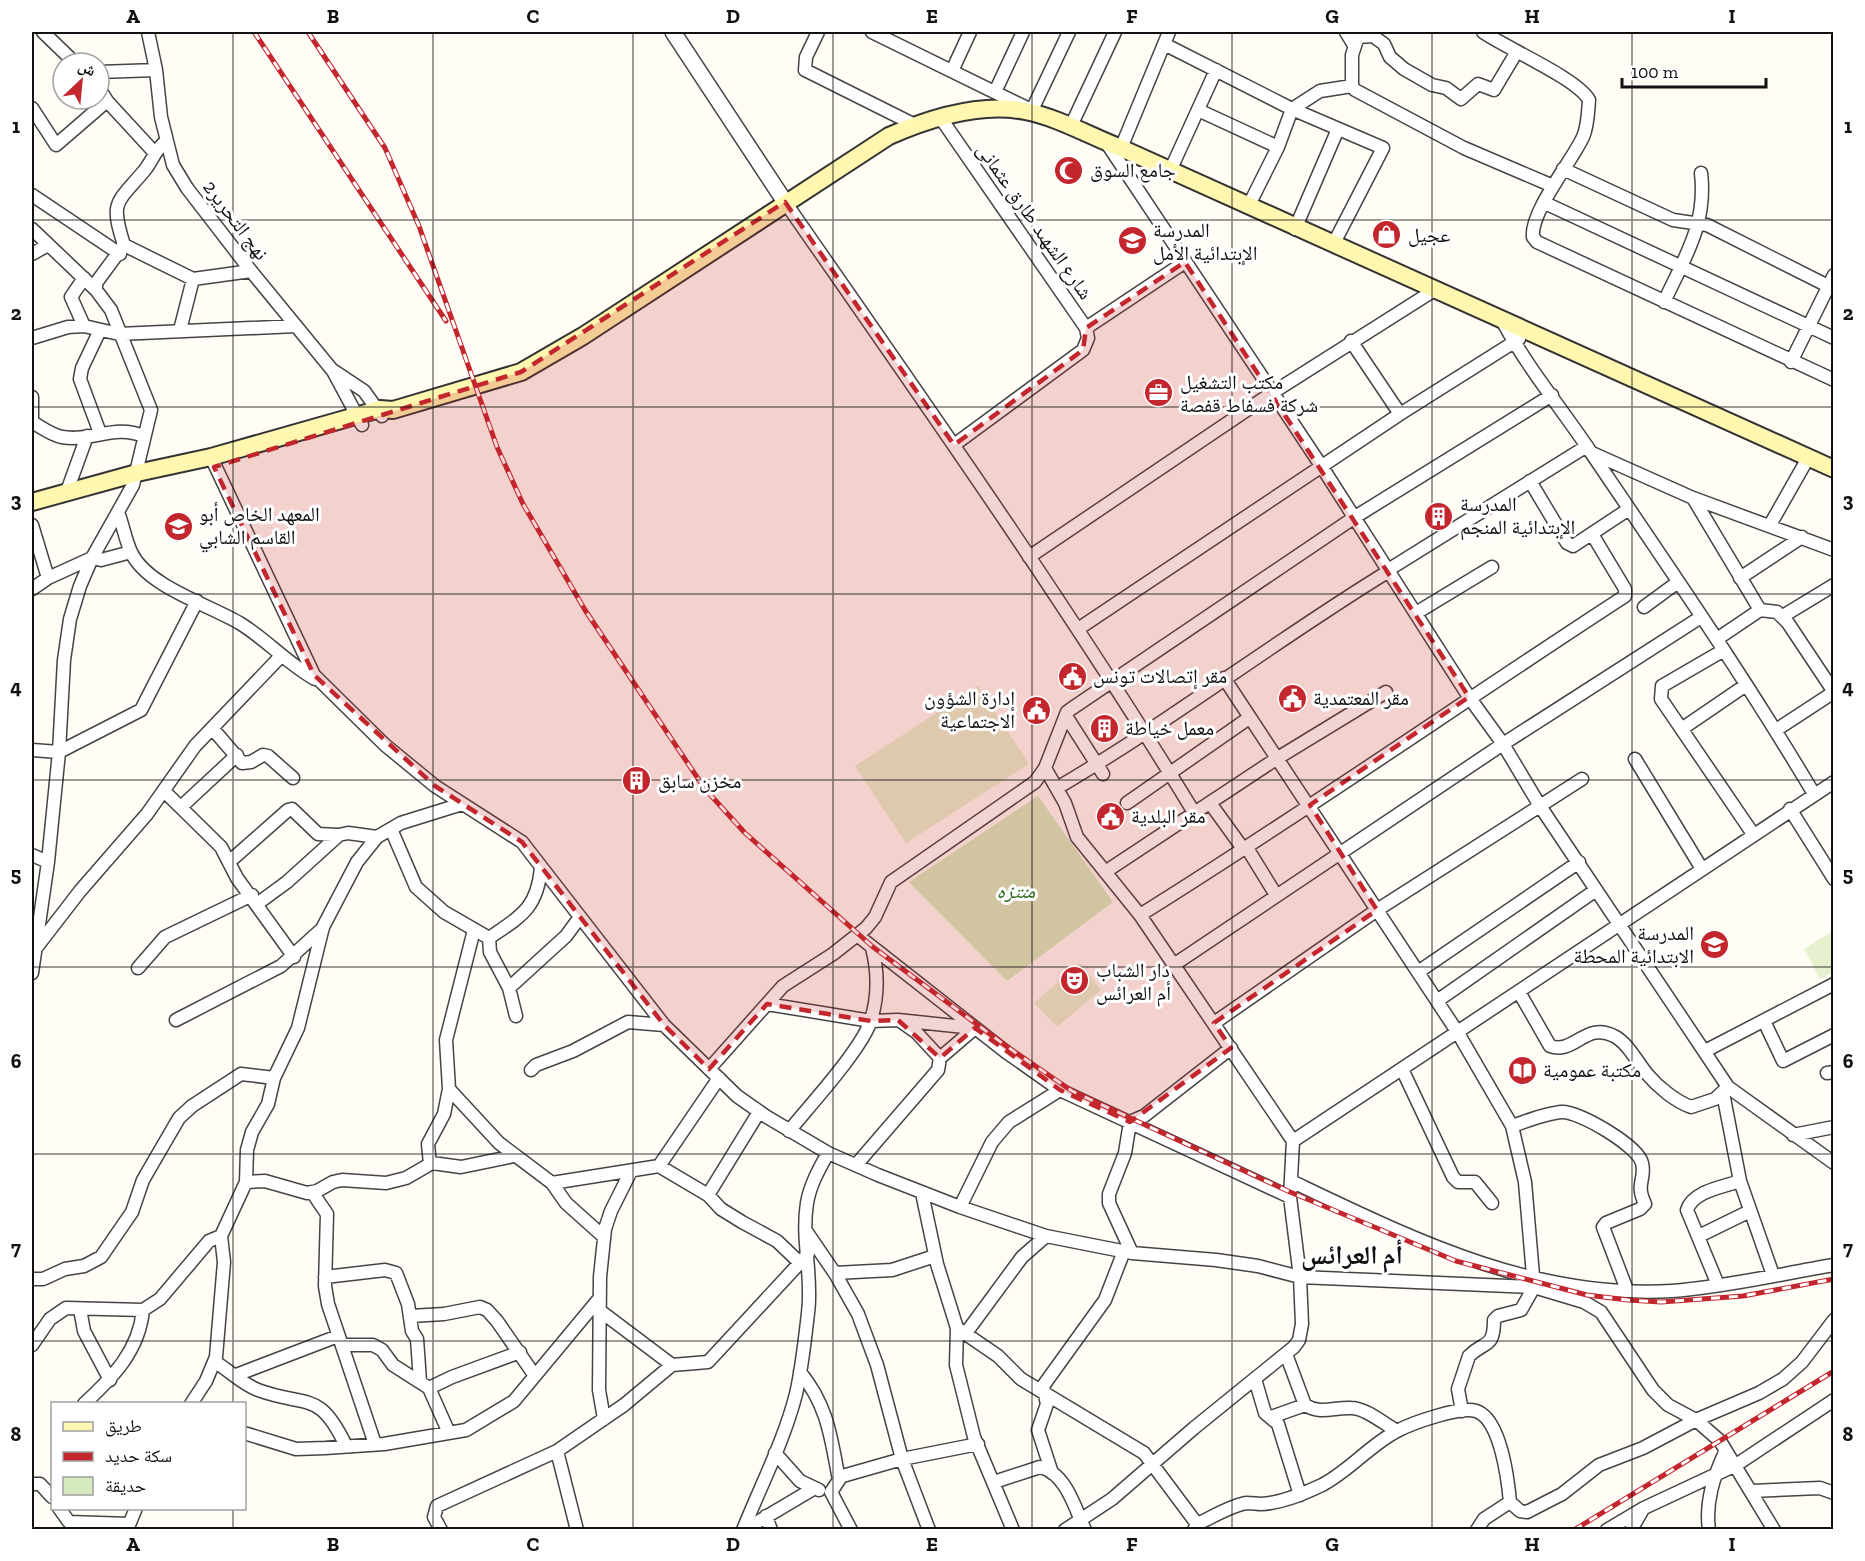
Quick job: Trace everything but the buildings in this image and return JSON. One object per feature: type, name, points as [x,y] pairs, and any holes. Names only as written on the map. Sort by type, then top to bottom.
[{"type":"main road","points":[[32,502],[213,462],[467,390],[521,372],[559,351],[889,136],[939,117],[965,111],[1014,109],[1049,119],[1113,145],[1503,322],[1521,338],[1833,469]]},
{"type":"main road","points":[[32,513],[135,479]]},
{"type":"street","points":[[43,32],[63,51]]},
{"type":"street","name":"نهج التحرير2","points":[[148,32],[166,141],[173,165],[187,188],[251,271],[333,370],[360,420]]},
{"type":"street","points":[[673,32],[785,202],[954,445],[1078,629],[1195,814]]},
{"type":"street","points":[[818,32],[806,57],[805,70],[915,125]]},
{"type":"street","points":[[873,32],[1049,119]]},
{"type":"street","points":[[952,71],[970,32]]},
{"type":"street","points":[[995,92],[1023,32]]},
{"type":"street","points":[[1032,110],[1069,32]]},
{"type":"street","points":[[1070,128],[1118,32]]},
{"type":"street","points":[[1169,32],[1113,145],[1185,262],[1355,517],[1469,697],[1503,744],[1540,806],[1621,923],[1705,1051],[1726,1090],[1740,1181],[1773,1275]]},
{"type":"street","points":[[1346,32],[1354,45]]},
{"type":"street","points":[[1483,32],[1516,53],[1557,73],[1580,89],[1588,100],[1584,136],[1545,203],[1533,231],[1537,242],[1833,380]]},
{"type":"street","points":[[1516,53],[1494,90],[1478,84],[1461,99],[1446,88],[1432,85],[1404,69],[1390,57],[1384,44],[1374,36],[1358,37],[1354,45],[1352,86],[1355,90],[1464,148],[1553,186]]},
{"type":"street","points":[[1164,44],[1292,109],[1383,148],[1333,245]]},
{"type":"street","points":[[111,72],[156,70]]},
{"type":"street","points":[[1170,171],[1216,70]]},
{"type":"street","points":[[1248,207],[1278,147],[1292,109],[1320,91],[1352,86]]},
{"type":"street","points":[[111,105],[154,152]]},
{"type":"street","points":[[32,108],[56,145],[95,111]]},
{"type":"street","points":[[1198,110],[1278,147]]},
{"type":"street","name":"شارع الشهىد طارق عثمانى","points":[[939,117],[1086,328],[1088,338],[1083,350],[954,445]]},
{"type":"street","points":[[1295,229],[1338,129]]},
{"type":"street","points":[[96,290],[98,278],[122,249],[116,210],[119,199],[146,169],[154,152],[166,141]]},
{"type":"street","points":[[1563,169],[1674,220],[1700,224],[1733,237],[1832,283],[1791,362]]},
{"type":"street","points":[[1664,302],[1700,224],[1703,188],[1701,173]]},
{"type":"street","points":[[32,195],[122,249],[193,279],[251,271]]},
{"type":"street","points":[[1545,203],[1833,338]]},
{"type":"street","points":[[32,229],[96,290],[111,310],[151,410],[143,436],[135,479],[92,558],[80,586],[70,620],[61,696],[60,752],[48,862],[32,973]]},
{"type":"street","points":[[32,254],[48,245]]},
{"type":"street","points":[[1086,328],[1185,262]]},
{"type":"street","points":[[84,278],[71,297],[84,327]]},
{"type":"street","points":[[180,330],[193,279]]},
{"type":"street","points":[[1029,557],[1272,393],[1433,291]]},
{"type":"street","points":[[32,338],[68,327],[84,327],[119,334],[296,326]]},
{"type":"street","points":[[100,330],[82,368],[80,378],[100,433]]},
{"type":"street","points":[[1078,629],[1400,414],[1521,338],[1552,395],[1720,645],[1815,794]]},
{"type":"street","points":[[1351,341],[1400,414]]},
{"type":"street","name":"نهج التحرير2","points":[[333,370],[364,391],[386,412]]},
{"type":"street","points":[[709,1069],[783,986],[857,935],[875,917],[891,882],[1029,788],[1045,768],[1071,709],[1113,683],[1355,517],[1552,395]]},
{"type":"street","points":[[32,397],[32,422],[55,435],[87,436],[131,431],[143,436]]},
{"type":"street","points":[[66,494],[87,436]]},
{"type":"street","points":[[1057,788],[1100,769],[1224,678],[1312,618],[1530,481],[1589,449]]},
{"type":"street","points":[[1589,449],[1692,498],[1833,550]]},
{"type":"street","points":[[1770,525],[1808,458]]},
{"type":"street","points":[[213,462],[294,638],[314,675],[385,745],[435,786],[522,842],[663,1025],[718,1078],[759,1112],[828,1153],[960,1208],[1046,1236],[1128,1252],[1216,1260],[1300,1277],[1534,1282],[1627,1290],[1671,1291],[1833,1266]]},
{"type":"street","points":[[1530,481],[1570,545],[1575,546],[1629,509]]},
{"type":"street","points":[[1692,498],[1760,610]]},
{"type":"street","points":[[118,512],[131,552],[142,566],[162,582],[242,624],[281,656],[321,682]]},
{"type":"street","points":[[32,525],[48,578]]},
{"type":"street","points":[[1140,915],[1245,849],[1469,697],[1624,596],[1625,589],[1592,534]]},
{"type":"street","points":[[1740,578],[1802,537]]},
{"type":"street","points":[[32,589],[48,578],[92,558],[100,560],[131,552]]},
{"type":"street","points":[[1416,613],[1492,567]]},
{"type":"street","points":[[1644,607],[1678,582]]},
{"type":"street","points":[[1782,616],[1833,585]]},
{"type":"street","points":[[32,750],[60,752],[141,710],[197,602]]},
{"type":"street","points":[[1753,834],[1683,728],[1661,699],[1662,686],[1720,645],[1760,610],[1771,609],[1782,616],[1833,692],[1776,730]]},
{"type":"street","points":[[1175,964],[1503,744],[1701,617]]},
{"type":"street","points":[[34,948],[164,791],[212,728],[281,656]]},
{"type":"street","points":[[1224,678],[1276,759],[1341,852],[1458,1033],[1512,1126],[1525,1182],[1534,1282],[1521,1310],[1498,1316],[1494,1320],[1494,1336],[1486,1346],[1469,1356],[1458,1389],[1462,1411]]},
{"type":"street","points":[[1683,728],[1746,685]]},
{"type":"street","points":[[1105,873],[1276,759],[1386,692]]},
{"type":"street","points":[[1066,716],[1100,769]]},
{"type":"street","points":[[1127,803],[1249,718]]},
{"type":"street","points":[[212,728],[245,764],[263,754],[293,778]]},
{"type":"street","points":[[181,807],[237,755]]},
{"type":"street","points":[[1635,759],[1702,869]]},
{"type":"street","points":[[1045,768],[1057,788],[1077,837],[1140,915],[1175,964],[1293,1141],[1290,1197],[1300,1277],[1302,1324],[1299,1340],[1286,1354],[1083,1524],[1065,1530]]},
{"type":"street","points":[[1214,1023],[1377,910],[1582,779]]},
{"type":"street","points":[[1293,1141],[1833,782]]},
{"type":"street","points":[[164,791],[221,847],[237,878],[294,957]]},
{"type":"street","points":[[1210,803],[1276,895]]},
{"type":"street","points":[[192,1402],[215,1362],[224,1262],[221,1236],[246,1182],[249,1139],[268,1104],[274,1078],[298,1028],[323,927],[357,862],[377,837],[391,829],[462,804]]},
{"type":"street","points":[[229,862],[288,810],[292,809],[302,816],[318,834],[348,833],[377,837]]},
{"type":"street","points":[[1790,809],[1833,879]]},
{"type":"street","points":[[391,829],[416,887],[444,912],[489,938]]},
{"type":"street","points":[[138,968],[165,937],[254,899],[287,882],[339,835]]},
{"type":"street","points":[[32,855],[48,862]]},
{"type":"street","points":[[1418,972],[1579,862]]},
{"type":"street","points":[[489,938],[530,907],[540,886],[542,868]]},
{"type":"street","points":[[1437,1001],[1596,890]]},
{"type":"street","points":[[509,988],[566,936],[580,917]]},
{"type":"street","points":[[176,1020],[227,992],[264,976],[294,957],[323,927]]},
{"type":"street","points":[[430,1164],[428,1144],[444,1114],[449,1089],[446,1040],[474,930]]},
{"type":"street","points":[[857,935],[975,1028],[1060,1090],[1290,1197]]},
{"type":"street","points":[[489,938],[490,952],[509,988],[516,1016]]},
{"type":"street","points":[[789,1131],[860,1042],[871,1021],[877,984],[877,965],[872,947]]},
{"type":"street","points":[[1705,1051],[1833,984]]},
{"type":"street","points":[[1519,992],[1550,1046],[1565,1048],[1588,1034],[1606,1032],[1617,1037],[1648,1076],[1682,1104],[1691,1107],[1703,1104],[1726,1090]]},
{"type":"street","points":[[767,1004],[871,1021],[898,1020],[975,1028]]},
{"type":"street","points":[[898,1020],[916,1032],[940,1058]]},
{"type":"street","points":[[1764,1021],[1783,1061],[1833,1035]]},
{"type":"street","points":[[531,1070],[537,1065],[573,1051],[628,1022],[663,1025]]},
{"type":"street","points":[[856,1165],[938,1070],[940,1058],[975,1028]]},
{"type":"street","points":[[1130,1122],[1144,1116],[1231,1048]]},
{"type":"street","points":[[1402,1069],[1453,1177],[1458,1182],[1474,1182],[1492,1203]]},
{"type":"street","points":[[32,1279],[43,1279],[65,1269],[84,1266],[100,1257],[132,1212],[143,1180],[185,1111],[241,1074],[274,1078]]},
{"type":"street","points":[[552,1183],[630,1173],[659,1166],[718,1078]]},
{"type":"street","points":[[449,1089],[514,1156],[552,1183],[566,1203],[604,1237]]},
{"type":"street","points":[[960,1208],[992,1142],[1009,1122],[1060,1090]]},
{"type":"street","points":[[1726,1090],[1833,1163]]},
{"type":"street","points":[[708,1195],[759,1112]]},
{"type":"street","points":[[1512,1126],[1560,1112],[1570,1113],[1604,1130],[1638,1155],[1642,1163],[1639,1191],[1645,1204],[1603,1227],[1627,1290]]},
{"type":"street","points":[[1083,1524],[1068,1492],[1052,1473],[1038,1430],[1047,1404],[1043,1386],[1105,1300],[1128,1252],[1109,1203],[1109,1194],[1128,1141],[1130,1122]]},
{"type":"street","points":[[1793,1135],[1833,1126]]},
{"type":"street","points":[[743,1530],[788,1422],[800,1372],[809,1311],[804,1259],[807,1203],[815,1177],[828,1153]]},
{"type":"street","points":[[246,1182],[265,1181],[296,1191],[312,1192],[342,1180],[386,1183],[406,1178],[430,1164],[461,1167],[514,1156]]},
{"type":"street","points":[[659,1166],[708,1195],[721,1209],[804,1259]]},
{"type":"street","points":[[604,1419],[599,1390],[599,1305],[604,1237],[611,1211],[630,1173]]},
{"type":"street","points":[[1718,1285],[1687,1210],[1691,1202],[1711,1190],[1740,1181]]},
{"type":"street","points":[[1291,1182],[1448,1253],[1534,1282],[1584,1302],[1601,1312],[1643,1380],[1668,1405],[1696,1420],[1720,1441],[1774,1530]]},
{"type":"street","points":[[312,1192],[327,1214],[325,1278],[328,1304],[375,1444]]},
{"type":"street","points":[[922,1193],[935,1256],[961,1330],[956,1365],[978,1444],[1013,1530]]},
{"type":"street","points":[[1699,1239],[1701,1235],[1750,1211]]},
{"type":"street","points":[[806,1230],[835,1273],[858,1314],[877,1365],[902,1459],[929,1530]]},
{"type":"street","points":[[32,1345],[58,1311],[143,1310],[160,1299],[209,1241],[221,1236]]},
{"type":"street","points":[[961,1330],[1022,1257],[1046,1236]]},
{"type":"street","points":[[835,1273],[892,1270],[935,1256]]},
{"type":"street","points":[[441,1530],[434,1517],[437,1506],[557,1451],[604,1419],[672,1365],[708,1362],[804,1259]]},
{"type":"street","points":[[325,1278],[391,1270],[396,1273],[411,1316],[410,1325],[420,1352],[425,1384],[449,1433]]},
{"type":"street","points":[[599,1305],[672,1365]]},
{"type":"street","points":[[246,1435],[296,1449],[375,1444],[466,1430],[502,1411],[519,1397],[599,1305]]},
{"type":"street","points":[[411,1316],[444,1314],[480,1307],[497,1321],[535,1376]]},
{"type":"street","points":[[80,1309],[84,1331],[110,1380]]},
{"type":"street","points":[[86,1402],[110,1380],[132,1349],[138,1335],[143,1310]]},
{"type":"street","points":[[961,1330],[998,1356],[1021,1379],[1127,1441],[1154,1463],[1195,1527],[1240,1505],[1274,1502],[1300,1495],[1332,1479],[1397,1431],[1443,1414],[1462,1411],[1477,1411],[1488,1420],[1507,1471],[1510,1502],[1520,1511],[1527,1512],[1562,1494],[1599,1465],[1652,1444],[1696,1420],[1759,1393],[1783,1379],[1802,1362],[1833,1320]]},
{"type":"street","points":[[236,1375],[340,1341],[373,1344],[382,1350],[393,1365],[425,1384],[452,1377],[520,1352]]},
{"type":"street","points":[[1286,1354],[1305,1405]]},
{"type":"street","points":[[215,1362],[258,1390],[322,1407],[332,1418],[346,1446]]},
{"type":"street","points":[[775,1453],[800,1481],[813,1489],[831,1492],[837,1487],[839,1477],[826,1415],[815,1390],[800,1372]]},
{"type":"street","points":[[1255,1379],[1265,1413],[1278,1424],[1300,1495]]},
{"type":"street","points":[[1607,1530],[1644,1508],[1736,1464],[1833,1400]]},
{"type":"street","points":[[1271,1418],[1305,1405],[1321,1411],[1350,1408],[1360,1410],[1397,1431]]},
{"type":"street","points":[[839,1477],[902,1459],[978,1444]]},
{"type":"street","points":[[557,1451],[577,1530]]},
{"type":"street","points":[[1709,1530],[1710,1494],[1714,1474],[1725,1452]]},
{"type":"street","points":[[994,1482],[1040,1467],[1052,1473]]},
{"type":"street","points":[[32,1484],[40,1484],[51,1496]]},
{"type":"street","points":[[1752,1491],[1832,1487]]},
{"type":"street","points":[[743,1530],[813,1489]]},
{"type":"street","points":[[831,1492],[851,1530]]},
{"type":"street","points":[[1478,1530],[1484,1520],[1510,1502]]},
{"type":"street","points":[[1631,1530],[1644,1508]]},
{"type":"street","points":[[60,1510],[69,1522],[128,1527],[136,1510]]},
{"type":"street","points":[[766,1516],[771,1530]]},
{"type":"highlighted area","points":[[785,202],[954,445],[1083,350],[1086,328],[1185,262],[1469,697],[1310,805],[1377,910],[1214,1023],[1231,1048],[1130,1122],[1060,1090],[975,1028],[940,1058],[898,1020],[871,1021],[767,1004],[709,1069],[664,1025],[522,842],[435,786],[314,675],[214,467],[521,372]]},
{"type":"green space","points":[[978,686],[1029,764],[906,843],[855,766]]},
{"type":"green space","name":"منتزه","points":[[1038,796],[1113,902],[1007,981],[909,882]]},
{"type":"green space","points":[[1833,931],[1833,972],[1820,979],[1804,949]]},
{"type":"green space","points":[[1080,963],[1101,990],[1057,1027],[1034,1003]]},
{"type":"railway","points":[[254,32],[446,321]]},
{"type":"railway","points":[[308,32],[385,148],[419,226],[497,447],[523,504],[585,610],[705,789],[745,833],[873,947],[1006,1046],[1072,1091],[1290,1192],[1456,1261],[1587,1295],[1661,1302],[1743,1296],[1834,1279]]},
{"type":"railway","points":[[1574,1530],[1834,1371]]},
{"type":"place","name":"جامع السوق","points":[[1069,170]]},
{"type":"place","name":"عجيل","points":[[1387,235]]},
{"type":"place","name":"المدرسة الإبتدائية الأمل","points":[[1132,241]]},
{"type":"place","name":"مكتب التشغيل شركة فسفاط قفصة","points":[[1159,393]]},
{"type":"place","name":"المدرسة الإبتدائية المنجم","points":[[1439,516]]},
{"type":"place","name":"المعهد الخاص أبو القاسم الشابي","points":[[178,526]]},
{"type":"place","name":"مقر إتصالات تونس","points":[[1072,676]]},
{"type":"place","name":"مقر المعتمدية","points":[[1292,698]]},
{"type":"place","name":"إدارة الشؤون الاجتماعية","points":[[1036,710]]},
{"type":"place","name":"معمل خياطة","points":[[1104,728]]},
{"type":"place","name":"مخزن سابق","points":[[637,781]]},
{"type":"place","name":"مقر البلدية","points":[[1110,816]]},
{"type":"place","name":"المدرسة الابتدائية المحطة","points":[[1715,944]]},
{"type":"place","name":"دار الشباب أم العرائس","points":[[1075,981]]},
{"type":"place","name":"مكتبة عمومية","points":[[1522,1070]]},
{"type":"district","name":"أم العرائس","points":[[1352,1255]]}]
